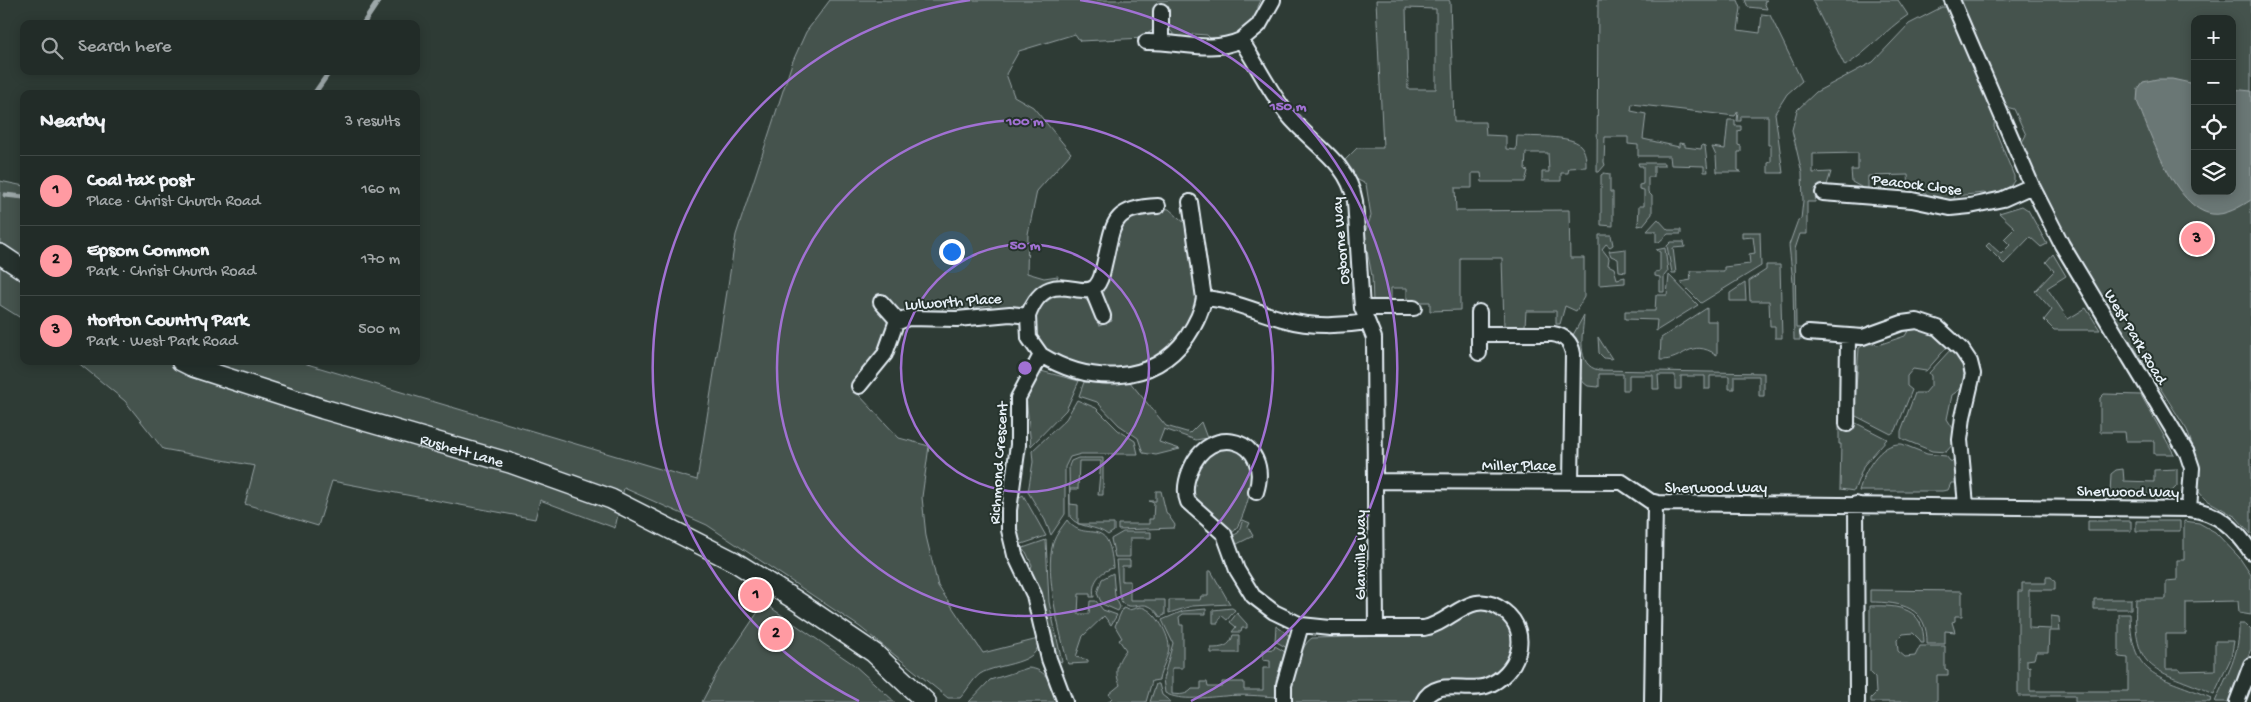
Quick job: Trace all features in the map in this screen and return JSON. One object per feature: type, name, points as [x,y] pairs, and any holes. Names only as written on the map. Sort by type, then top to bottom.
[{"type":"main road","points":[[0,254],[20,267]]},
{"type":"main road","name":"Rushett Lane","points":[[189,365],[323,410],[510,463],[611,499],[735,562],[874,653]]},
{"type":"main road","points":[[874,653],[926,702]]},
{"type":"main road","points":[[874,653],[940,702]]},
{"type":"street","points":[[1146,42],[1216,47],[1241,40],[1259,24],[1273,0]]},
{"type":"street","name":"West Park Road","points":[[1952,0],[2032,186],[2062,245],[2187,453],[2192,468],[2189,509]]},
{"type":"street","points":[[1160,11],[1161,42]]},
{"type":"street","name":"Osborne Way","points":[[1241,40],[1290,116],[1335,160],[1349,181],[1356,202],[1362,308],[1374,338],[1376,481]]},
{"type":"street","name":"Peacock Close","points":[[1823,193],[1912,200],[1950,208],[2003,199],[2032,186]]},
{"type":"street","points":[[1158,206],[1139,207],[1116,220],[1111,229],[1101,275],[1096,286],[1087,291],[1062,286],[1053,288],[1035,302],[1028,316],[1029,338],[1041,355],[1071,369],[1098,376],[1142,370],[1163,361],[1177,350],[1197,320],[1204,298],[1190,202]]},
{"type":"street","points":[[1092,289],[1103,316]]},
{"type":"street","points":[[1204,298],[1237,304],[1293,322],[1350,324],[1367,322]]},
{"type":"street","points":[[880,302],[898,321]]},
{"type":"street","points":[[1362,308],[1414,308]]},
{"type":"street","points":[[1479,312],[1479,353]]},
{"type":"street","name":"Lulworth Place","points":[[858,386],[882,358],[898,321],[908,318],[964,319],[1010,314],[1028,316]]},
{"type":"street","points":[[1808,333],[1848,337],[1869,336],[1902,323],[1924,322],[1942,331],[1968,358],[1973,374],[1963,417],[1960,440],[1966,505]]},
{"type":"street","points":[[1479,334],[1553,334],[1564,338],[1570,343],[1574,354],[1572,481]]},
{"type":"street","points":[[1848,337],[1848,424]]},
{"type":"street","name":"Richmond Crescent","points":[[1041,355],[1018,398],[1018,444],[1009,510],[1009,530],[1015,555],[1034,595],[1049,659],[1065,702]]},
{"type":"street","points":[[1256,492],[1260,474],[1257,458],[1247,448],[1232,441],[1217,442],[1202,450],[1193,464],[1186,483],[1188,502],[1224,534],[1234,564],[1249,591],[1274,612],[1302,625],[1324,628],[1430,627],[1462,607],[1482,603],[1500,608],[1515,622],[1520,633],[1520,650],[1514,662],[1501,676],[1483,687],[1436,689],[1428,695],[1424,702]]},
{"type":"street","name":"Miller Place","points":[[1376,481],[1622,482],[1655,503]]},
{"type":"street","name":"Glanville Way","points":[[1376,481],[1376,628]]},
{"type":"street","name":"Sherwood Way","points":[[1652,702],[1655,503],[2189,509],[2206,512],[2222,520],[2234,530],[2251,552]]},
{"type":"street","points":[[1856,504],[1857,702]]},
{"type":"street","points":[[1284,702],[1284,685],[1302,625]]},
{"type":"street","points":[[2237,702],[2251,665]]},
{"type":"shaded area","points":[[830,0],[1261,0],[1258,14],[1254,19],[1244,29],[1225,38],[1212,40],[1207,35],[1193,34],[1188,38],[1174,35],[1167,26],[1166,6],[1156,5],[1155,29],[1145,35],[1145,38],[1080,41],[1075,34],[1019,51],[1006,74],[1014,96],[1033,107],[1071,153],[1037,191],[1028,234],[1027,273],[1044,278],[1058,276],[1056,281],[1034,293],[1024,306],[994,309],[989,305],[970,309],[944,308],[939,313],[897,310],[883,296],[873,304],[887,321],[888,331],[886,339],[876,356],[851,384],[899,438],[929,446],[922,497],[926,536],[938,586],[983,653],[1038,639],[1038,648],[1033,654],[1026,659],[980,674],[960,698],[948,698],[860,627],[707,525],[624,488],[615,528],[540,500],[535,519],[332,481],[318,526],[245,504],[255,466],[163,449],[125,401],[81,365],[310,365],[697,480],[736,235],[792,63],[806,32]]},
{"type":"shaded area","points":[[1376,0],[1449,0],[1454,122],[1485,122],[1486,135],[1506,136],[1506,149],[1516,150],[1517,136],[1550,137],[1575,142],[1585,152],[1586,161],[1586,167],[1569,168],[1568,173],[1561,173],[1561,181],[1542,181],[1542,172],[1549,172],[1548,153],[1526,153],[1525,170],[1528,171],[1525,182],[1482,182],[1481,173],[1472,173],[1472,188],[1455,188],[1456,211],[1569,210],[1570,258],[1584,258],[1584,297],[1576,311],[1565,306],[1560,324],[1556,324],[1556,311],[1526,311],[1525,326],[1504,326],[1502,258],[1460,258],[1460,310],[1430,311],[1430,302],[1407,302],[1407,288],[1391,288],[1391,301],[1373,302],[1372,276],[1364,235],[1371,216],[1366,184],[1356,179],[1345,160],[1357,148],[1383,148]],"holes":[[[1406,8],[1436,9],[1436,89],[1408,89]]]},
{"type":"shaded area","points":[[1598,0],[1738,0],[1741,8],[1738,30],[1760,33],[1762,14],[1770,15],[1802,81],[1787,94],[1775,113],[1783,173],[1768,173],[1768,163],[1771,162],[1771,145],[1768,145],[1768,116],[1741,116],[1741,121],[1737,121],[1738,111],[1735,116],[1632,104],[1631,111],[1646,114],[1643,139],[1679,147],[1679,143],[1685,144],[1685,147],[1701,149],[1702,145],[1705,146],[1708,172],[1704,172],[1704,166],[1671,165],[1670,156],[1638,156],[1638,145],[1628,144],[1628,137],[1605,137],[1605,165],[1597,172]]},
{"type":"shaded area","points":[[1745,0],[1767,0],[1764,2],[1767,9],[1748,7]]},
{"type":"shaded area","points":[[1812,0],[1898,0],[1908,15],[1845,66]]},
{"type":"shaded area","points":[[1958,0],[2251,0],[2251,534],[2236,517],[2205,499],[2199,492],[2197,459],[2187,430],[2067,242],[2023,147],[2022,142],[2026,135],[2014,109],[2006,107]]},
{"type":"shaded area","points":[[1942,7],[1948,7],[1995,115],[1994,127],[2014,176],[2014,181],[2011,185],[2013,191],[1990,197],[1984,193],[1955,196],[1953,201],[1950,201],[1929,196],[1921,189],[1909,187],[1908,175],[1868,176],[1868,191],[1852,182],[1851,170],[1858,170],[1858,153],[1813,154],[1813,173],[1831,172],[1827,185],[1817,188],[1815,202],[1807,202],[1807,234],[1800,234],[1795,249],[1796,328],[1803,328],[1803,333],[1800,333],[1800,340],[1794,340],[1793,282],[1789,245],[1798,220],[1801,219],[1803,201],[1802,173],[1792,130],[1797,110],[1816,92],[1873,62],[1909,24]]},
{"type":"shaded area","points":[[2157,79],[2172,79],[2191,83],[2191,195],[2236,195],[2236,89],[2251,91],[2251,200],[2227,212],[2212,214],[2199,209],[2186,198],[2175,184],[2156,149],[2137,101],[2138,89],[2143,82]]},
{"type":"shaded area","points":[[1728,120],[1735,120],[1735,126],[1741,126],[1741,130],[1738,131],[1738,145],[1741,146],[1741,152],[1738,152],[1738,170],[1741,172],[1717,172],[1716,156],[1712,147],[1725,149]]},
{"type":"shaded area","points":[[1638,163],[1664,163],[1664,166],[1654,166],[1654,177],[1648,177],[1648,192],[1652,196],[1652,214],[1643,225],[1638,226],[1639,206],[1644,206],[1644,190],[1639,189],[1639,185],[1643,184],[1643,166],[1639,166]]},
{"type":"shaded area","points":[[1604,173],[1610,174],[1610,192],[1613,192],[1613,226],[1601,225],[1601,175]]},
{"type":"shaded area","points":[[0,181],[20,185],[20,318],[0,305]]},
{"type":"shaded area","points":[[2022,206],[2028,210],[2047,244],[2041,247],[2030,237],[2004,264],[1986,246],[1989,243],[2001,254],[2010,245],[2004,239],[2015,228],[1999,213]]},
{"type":"shaded area","points":[[1162,208],[1169,209],[1188,226],[1195,269],[1197,302],[1196,309],[1185,329],[1170,346],[1152,358],[1132,365],[1110,368],[1087,367],[1066,361],[1046,350],[1036,339],[1033,326],[1036,315],[1044,304],[1054,297],[1066,293],[1078,294],[1088,302],[1099,326],[1112,321],[1105,303],[1103,291],[1114,241],[1122,224],[1128,219],[1148,213],[1162,213]]},
{"type":"shaded area","points":[[1658,219],[1668,230],[1681,230],[1681,234],[1668,234],[1659,242],[1656,242],[1656,231],[1647,231]]},
{"type":"shaded area","points":[[1742,232],[1760,232],[1761,266],[1701,303],[1680,282],[1691,280],[1690,271],[1724,271],[1724,267],[1750,264],[1749,254],[1755,253],[1753,237],[1742,238]]},
{"type":"shaded area","points":[[1599,235],[1611,235],[1613,245],[1610,247],[1606,244],[1602,249],[1609,258],[1608,265],[1614,268],[1617,279],[1625,277],[1625,283],[1599,285]]},
{"type":"shaded area","points":[[1671,242],[1684,242],[1685,247],[1673,248],[1676,273],[1672,273],[1667,246]]},
{"type":"shaded area","points":[[1665,248],[1668,271],[1664,276],[1664,292],[1660,292],[1660,277],[1655,276],[1655,272],[1660,271],[1660,252],[1656,250]]},
{"type":"shaded area","points":[[1626,249],[1626,272],[1619,271],[1618,259],[1611,256],[1609,251]]},
{"type":"shaded area","points":[[2053,254],[2066,276],[2047,288],[2068,319],[2086,308],[2100,330],[2054,330],[2044,320],[2052,310],[2035,291],[2054,271],[2046,262]]},
{"type":"shaded area","points":[[1766,265],[1780,265],[1782,338],[1775,338],[1775,326],[1770,326],[1769,301],[1750,301],[1749,281],[1766,270]]},
{"type":"shaded area","points":[[1669,275],[1698,305],[1656,331],[1657,320],[1625,319],[1625,311],[1655,311],[1656,295],[1667,295]]},
{"type":"shaded area","points":[[1745,283],[1746,301],[1730,301],[1730,293]]},
{"type":"shaded area","points":[[1707,308],[1707,321],[1717,321],[1717,355],[1700,348],[1687,351],[1676,357],[1660,360],[1661,338]]},
{"type":"shaded area","points":[[1584,315],[1583,356],[1591,367],[1599,370],[1764,373],[1764,396],[1759,396],[1759,376],[1734,376],[1734,389],[1729,389],[1729,376],[1710,376],[1710,389],[1705,389],[1705,376],[1681,376],[1681,389],[1675,389],[1675,375],[1658,375],[1659,389],[1653,389],[1653,375],[1629,375],[1629,390],[1623,390],[1623,374],[1599,374],[1599,387],[1588,386],[1581,377],[1579,349],[1573,335]]},
{"type":"shaded area","points":[[1918,327],[1930,330],[1948,346],[1926,371],[1913,369],[1907,376],[1907,386],[1912,390],[1896,430],[1891,434],[1854,415],[1859,348],[1867,343],[1878,345],[1905,336],[1909,329]]},
{"type":"shaded area","points":[[1598,337],[1612,359],[1604,358],[1599,353]]},
{"type":"shaded area","points":[[1951,349],[1959,358],[1964,371],[1962,388],[1952,395],[1947,419],[1954,430],[1953,444],[1946,452],[1932,451],[1901,438],[1901,431],[1915,393],[1925,393],[1931,386],[1931,376],[1929,373]]},
{"type":"shaded area","points":[[1041,371],[1079,381],[1066,410],[1031,446],[1026,396]]},
{"type":"shaded area","points":[[1129,381],[1166,426],[1190,433],[1201,422],[1207,438],[1196,440],[1164,429],[1159,442],[1180,449],[1156,455],[1143,453],[1138,438],[1119,425],[1097,402],[1079,396],[1084,382],[1107,384]]},
{"type":"shaded area","points":[[2104,394],[2141,395],[2174,454],[2154,454],[2154,441],[2126,441],[2125,432],[2100,432],[2100,398]]},
{"type":"shaded area","points":[[1077,400],[1096,408],[1118,430],[1135,441],[1138,454],[1081,454],[1070,457],[1065,467],[1065,514],[1051,535],[1045,520],[1028,492],[1033,462],[1032,451],[1066,419]]},
{"type":"shaded area","points":[[1854,422],[1887,439],[1864,465],[1854,491],[1840,489],[1841,444],[1839,444],[1839,427],[1854,427]]},
{"type":"shaded area","points":[[1902,444],[1927,454],[1946,456],[1950,461],[1955,462],[1957,483],[1951,483],[1948,490],[1942,491],[1859,491],[1869,467],[1880,453],[1886,448]]},
{"type":"shaded area","points":[[1219,448],[1240,451],[1253,468],[1252,485],[1247,505],[1239,523],[1231,534],[1213,513],[1203,506],[1194,493],[1193,485],[1197,471],[1207,458]]},
{"type":"shaded area","points":[[1078,458],[1103,458],[1103,495],[1098,495],[1101,461],[1079,461],[1078,489],[1070,489],[1070,504],[1078,505],[1078,523],[1070,517],[1069,466],[1071,461]]},
{"type":"shaded area","points":[[2123,469],[2124,481],[2154,482],[2154,470],[2177,469],[2177,486],[2169,494],[2110,494],[2111,474],[2116,470]]},
{"type":"shaded area","points":[[1156,491],[1161,491],[1166,512],[1175,525],[1174,528],[1118,530],[1118,524],[1149,524],[1149,519],[1153,519],[1154,503],[1149,501],[1156,501]]},
{"type":"shaded area","points":[[1023,495],[1046,536],[1022,544],[1019,543],[1017,515],[1018,498]]},
{"type":"shaded area","points":[[1067,520],[1074,527],[1102,535],[1107,540],[1111,551],[1113,568],[1104,572],[1097,579],[1093,592],[1094,597],[1090,597],[1090,594],[1079,594],[1078,614],[1089,614],[1090,601],[1096,601],[1103,610],[1117,615],[1111,625],[1104,616],[1083,636],[1076,657],[1088,660],[1088,663],[1068,664],[1054,604],[1050,571],[1053,543]]},
{"type":"shaded area","points":[[1243,520],[1250,523],[1248,527],[1253,536],[1235,545],[1232,536],[1238,533]]},
{"type":"shaded area","points":[[2088,521],[2131,521],[2131,531],[2088,531]]},
{"type":"shaded area","points":[[2136,521],[2180,521],[2180,531],[2136,531]]},
{"type":"shaded area","points":[[2184,521],[2199,523],[2215,532],[2239,557],[2251,575],[2251,615],[2239,613],[2238,601],[2186,602],[2186,634],[2166,634],[2166,669],[2179,669],[2180,671],[2215,670],[2215,641],[2234,641],[2231,658],[2214,694],[2162,672],[2151,665],[2143,656],[2138,643],[2136,599],[2166,599],[2166,581],[2177,580],[2177,560],[2184,560]]},
{"type":"shaded area","points":[[1080,524],[1114,524],[1114,531],[1108,535]]},
{"type":"shaded area","points":[[1123,532],[1151,532],[1151,538],[1130,538],[1130,557],[1115,557],[1111,539]]},
{"type":"shaded area","points":[[1046,540],[1049,602],[1062,662],[1057,660],[1030,572],[1032,565],[1026,552],[1020,549]]},
{"type":"shaded area","points":[[1116,560],[1130,560],[1130,566],[1122,566],[1122,581],[1130,581],[1130,600],[1165,600],[1165,615],[1160,617],[1155,610],[1145,605],[1127,606],[1122,603],[1119,593]]},
{"type":"shaded area","points":[[1208,571],[1211,571],[1230,604],[1192,606],[1169,613],[1169,600],[1200,600],[1201,596],[1208,596]]},
{"type":"shaded area","points":[[1113,573],[1115,596],[1120,607],[1118,611],[1102,604],[1097,593],[1102,579]]},
{"type":"shaded area","points":[[2046,577],[2051,577],[2055,582],[2055,590],[2029,590],[2029,628],[2051,629],[2051,616],[2059,617],[2060,631],[2049,631],[2048,652],[2036,652],[2034,659],[2027,660],[2027,667],[2030,666],[2030,691],[2128,691],[2128,658],[2119,657],[2119,614],[2130,614],[2136,652],[2143,664],[2164,679],[2211,698],[2210,702],[2075,702],[2075,696],[2018,696],[2018,591],[2022,591],[2022,583],[2046,583]]},
{"type":"shaded area","points":[[1870,590],[1962,591],[1962,616],[1955,616],[1955,621],[1952,622],[1955,632],[1945,631],[1945,644],[1927,644],[1923,622],[1918,614],[1892,603],[1870,602]]},
{"type":"shaded area","points":[[2094,599],[2131,599],[2131,609],[2094,609]]},
{"type":"shaded area","points":[[764,603],[853,664],[895,702],[702,702],[717,673]]},
{"type":"shaded area","points":[[1870,606],[1900,608],[1908,611],[1920,622],[1924,643],[1921,643],[1913,633],[1903,634],[1897,640],[1898,651],[1905,657],[1915,656],[1920,646],[1945,646],[1945,669],[1948,670],[1948,675],[1937,675],[1937,702],[1871,702],[1871,698],[1876,693],[1875,677],[1870,672]]},
{"type":"shaded area","points":[[1140,607],[1145,608],[1155,616],[1168,640],[1169,650],[1159,680],[1152,681],[1146,702],[1108,702],[1112,698],[1109,694],[1120,685],[1117,667],[1120,658],[1126,650],[1119,640],[1122,638],[1115,626],[1123,608],[1129,610]]},
{"type":"shaded area","points":[[1232,608],[1235,610],[1227,620],[1221,615],[1218,623],[1213,623],[1213,610]]},
{"type":"shaded area","points":[[1206,609],[1206,614],[1183,614],[1179,617],[1180,625],[1183,625],[1183,668],[1172,668],[1172,694],[1183,694],[1192,689],[1201,689],[1201,682],[1207,682],[1208,687],[1222,687],[1222,682],[1244,682],[1244,690],[1263,690],[1263,668],[1270,668],[1270,661],[1263,660],[1263,650],[1274,649],[1275,646],[1285,652],[1276,680],[1277,697],[1238,695],[1186,698],[1171,696],[1165,693],[1163,679],[1173,643],[1162,620],[1183,611]]},
{"type":"shaded area","points":[[1478,610],[1493,613],[1505,621],[1514,641],[1512,653],[1508,659],[1494,673],[1484,679],[1433,684],[1425,691],[1418,702],[1291,702],[1292,687],[1299,658],[1307,642],[1312,638],[1432,635],[1467,613]]},
{"type":"shaded area","points":[[1237,613],[1247,624],[1247,628],[1242,628],[1241,632],[1232,632],[1236,627],[1230,622]]},
{"type":"shaded area","points":[[2239,624],[2245,624],[2251,630],[2251,649],[2229,702],[2215,702],[2235,655]]},
{"type":"shaded area","points":[[1276,626],[1289,635],[1287,648],[1275,641]]},
{"type":"shaded area","points":[[1233,635],[1239,635],[1239,653],[1211,653],[1211,648],[1225,646],[1230,642]]},
{"type":"shaded area","points":[[1028,668],[1040,671],[1045,675],[1059,702],[969,702],[990,680]]},
{"type":"shaded area","points":[[1156,684],[1159,684],[1162,695],[1171,702],[1150,702]]},
{"type":"waterway","points":[[366,20],[379,0]]},
{"type":"waterway","points":[[317,90],[327,75]]},
{"type":"waterway","points":[[5,195],[20,197]]},
{"type":"place","name":"Horton Country Park","points":[[2197,239]]},
{"type":"place","name":"Coal tax post","points":[[756,595]]},
{"type":"place","name":"Epsom Common","points":[[776,634]]}]
